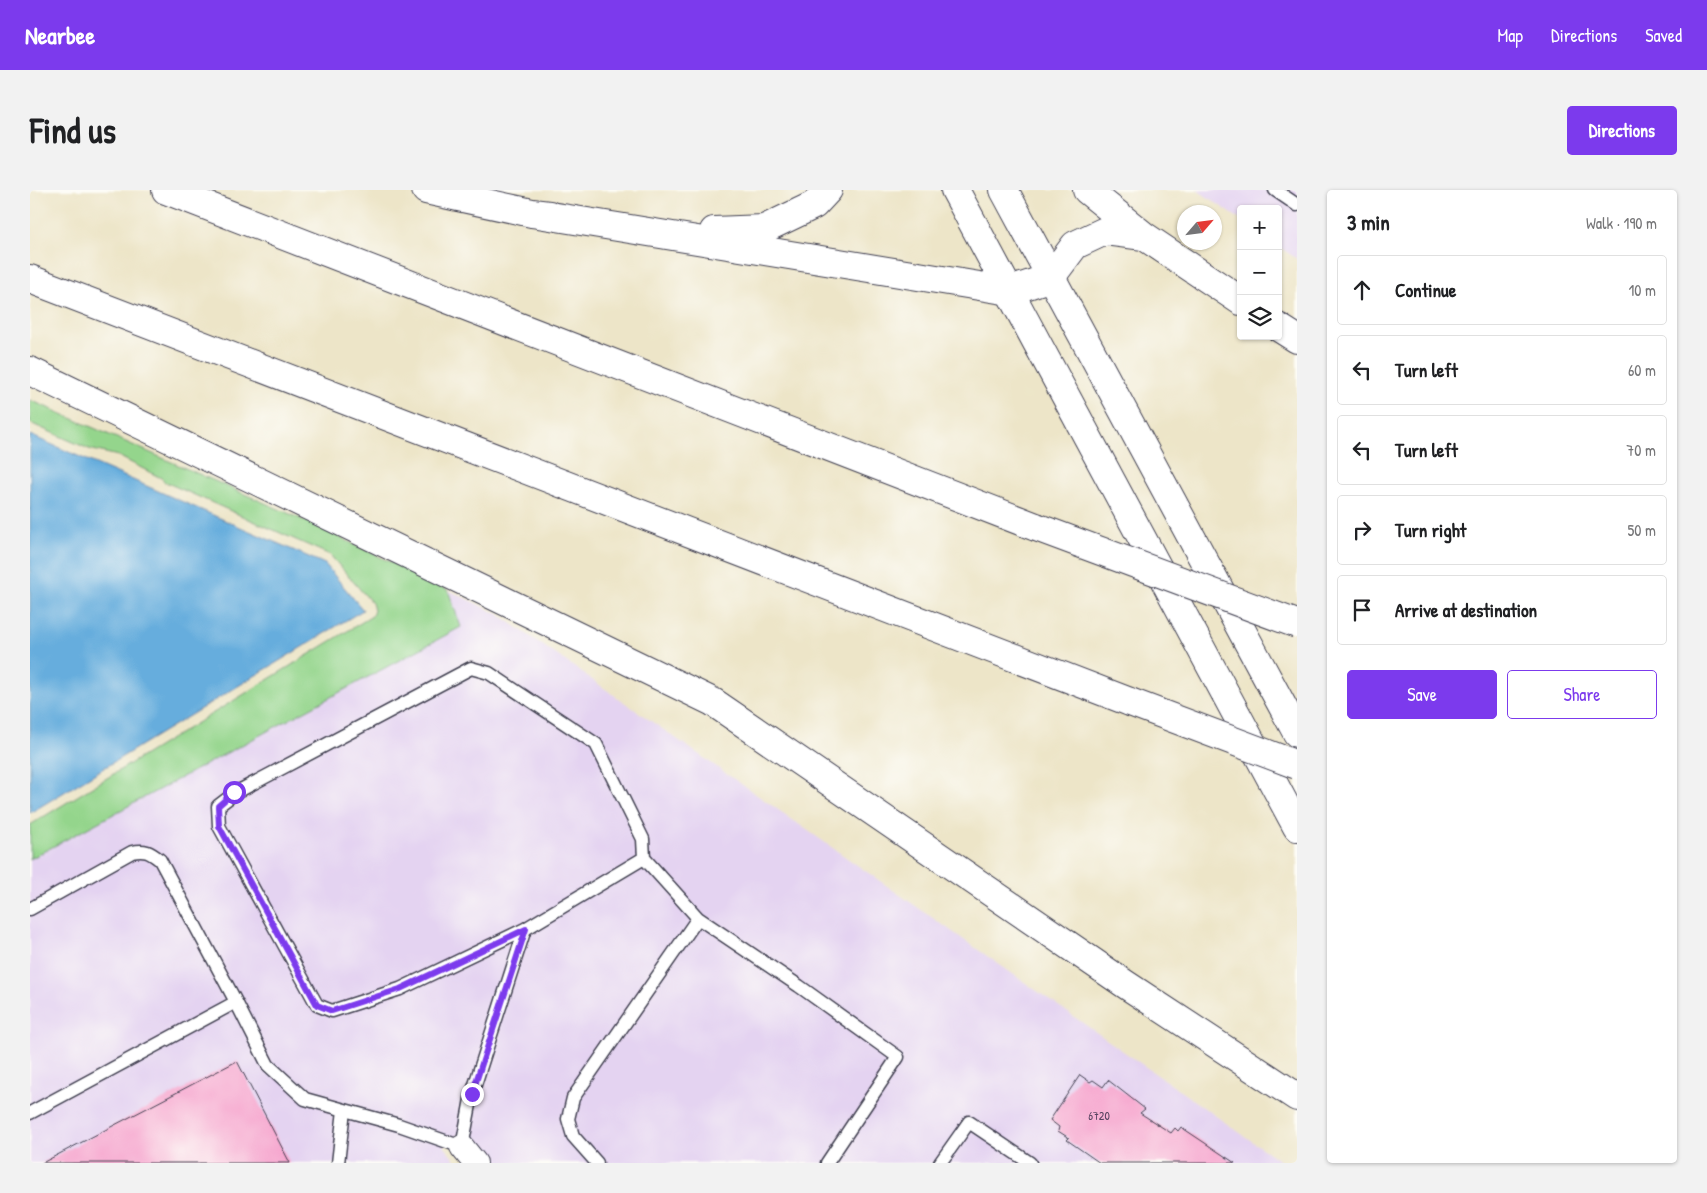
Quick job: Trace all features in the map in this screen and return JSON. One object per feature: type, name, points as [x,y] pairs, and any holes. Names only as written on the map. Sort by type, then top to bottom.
[{"type":"main road","points":[[166,190],[1036,527],[1297,624]]},
{"type":"main road","points":[[426,190],[532,213],[1010,291],[1051,277],[1075,245],[1105,231],[1144,236]]},
{"type":"main road","points":[[532,213],[684,232],[764,229],[814,205],[828,190]]},
{"type":"main road","points":[[956,190],[1297,827]]},
{"type":"main road","points":[[1004,190],[1297,733]]},
{"type":"main road","points":[[1087,190],[1144,236],[1237,298]]},
{"type":"main road","points":[[30,279],[1297,765]]},
{"type":"main road","points":[[1282,330],[1297,339]]},
{"type":"main road","points":[[30,371],[713,702],[1125,984],[1297,1097]]},
{"type":"lane","points":[[1275,190],[1297,205]]},
{"type":"lane","points":[[644,858],[526,929],[400,989],[332,1011],[317,1005],[219,826],[218,806],[234,792],[471,668],[488,673],[596,744],[643,839],[644,858],[698,918],[799,986],[898,1057],[827,1163]]},
{"type":"lane","points":[[30,909],[132,852],[143,850],[152,853],[160,860],[268,1065],[306,1099],[398,1125],[468,1155],[472,1094],[526,929]]},
{"type":"lane","points":[[597,1163],[573,1136],[568,1119],[573,1098],[698,918]]},
{"type":"lane","points":[[30,1113],[236,1002]]},
{"type":"lane","points":[[338,1163],[344,1110]]},
{"type":"lane","points":[[940,1163],[969,1122],[1030,1163]]},
{"type":"shaded area","points":[[1197,190],[1297,190],[1297,259],[1282,249],[1282,205],[1237,205],[1237,217],[1222,207],[1222,205],[1219,205]]},
{"type":"shaded area","points":[[448,590],[498,614],[1283,1163],[492,1163],[465,1130],[444,1146],[458,1163],[30,1163],[30,859],[460,627]]},
{"type":"green space","points":[[30,400],[306,521],[448,590],[461,627],[30,859],[30,825],[372,616],[374,610],[372,603],[330,555],[163,481],[163,479],[118,456],[89,449],[30,423]]},
{"type":"water","points":[[30,435],[325,564],[363,610],[30,813]]},
{"type":"building","points":[[237,1061],[290,1163],[42,1163]]},
{"type":"building","points":[[1080,1075],[1090,1082],[1093,1080],[1103,1087],[1108,1080],[1145,1109],[1140,1113],[1171,1133],[1175,1128],[1178,1131],[1181,1127],[1235,1163],[1100,1163],[1067,1140],[1069,1138],[1058,1131],[1059,1127],[1050,1120]]},
{"type":"route","points":[[234,792],[218,806],[219,826],[317,1005],[332,1011],[400,989],[526,929],[472,1094]]}]
